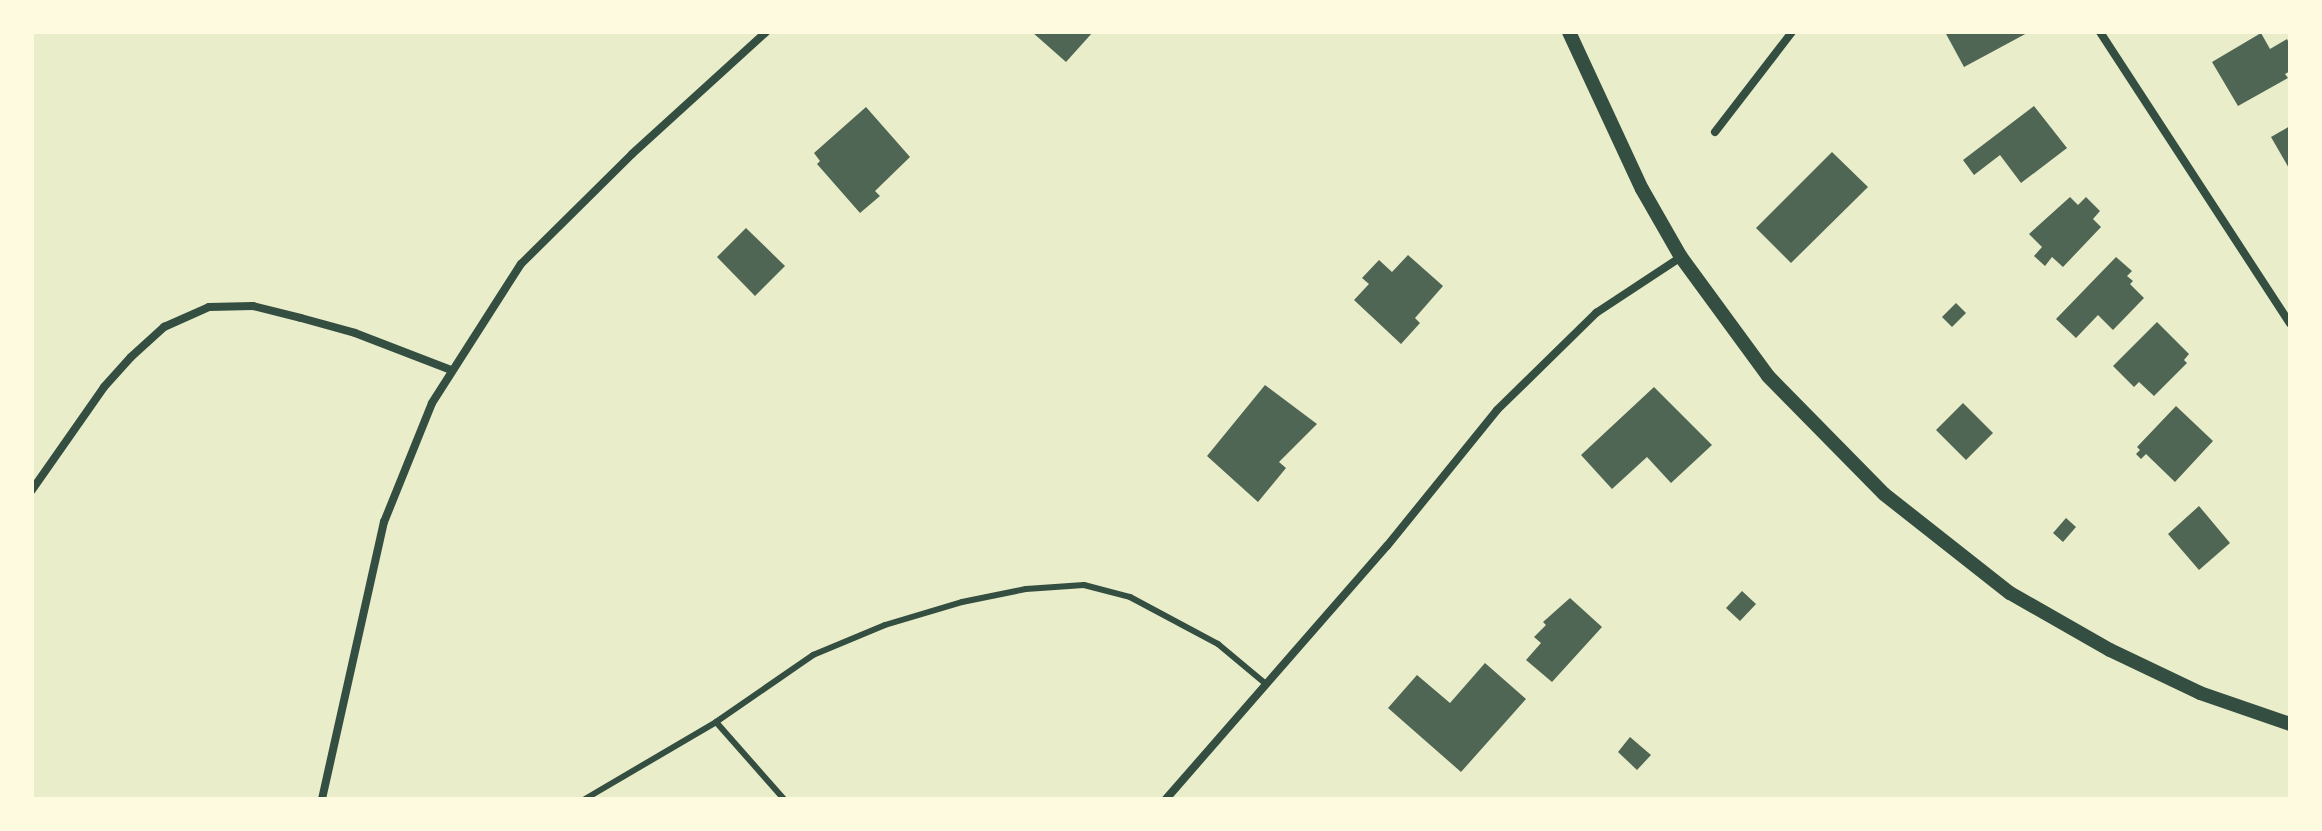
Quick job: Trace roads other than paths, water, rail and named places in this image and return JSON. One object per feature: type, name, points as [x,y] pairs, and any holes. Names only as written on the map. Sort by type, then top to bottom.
[{"type":"street","points":[[322,799],[384,522],[432,403],[451,370],[521,264],[632,154],[766,32]]},
{"type":"street","points":[[1569,32],[1642,189],[1681,257],[1768,376],[1884,494],[2010,593],[2110,650],[2200,693],[2290,724]]},
{"type":"street","points":[[1715,132],[1792,32]]},
{"type":"street","points":[[2100,32],[2290,324]]},
{"type":"street","points":[[1166,799],[1387,546],[1497,410],[1596,313],[1681,257]]},
{"type":"street","points":[[32,490],[104,387],[131,357],[164,327],[209,307],[253,306],[301,318],[355,333],[451,370]]},
{"type":"lane","points":[[585,799],[716,722],[813,655],[885,625],[975,599],[1026,589],[1084,585],[1130,597],[1218,644],[1266,684]]},
{"type":"lane","points":[[716,722],[784,799]]}]
